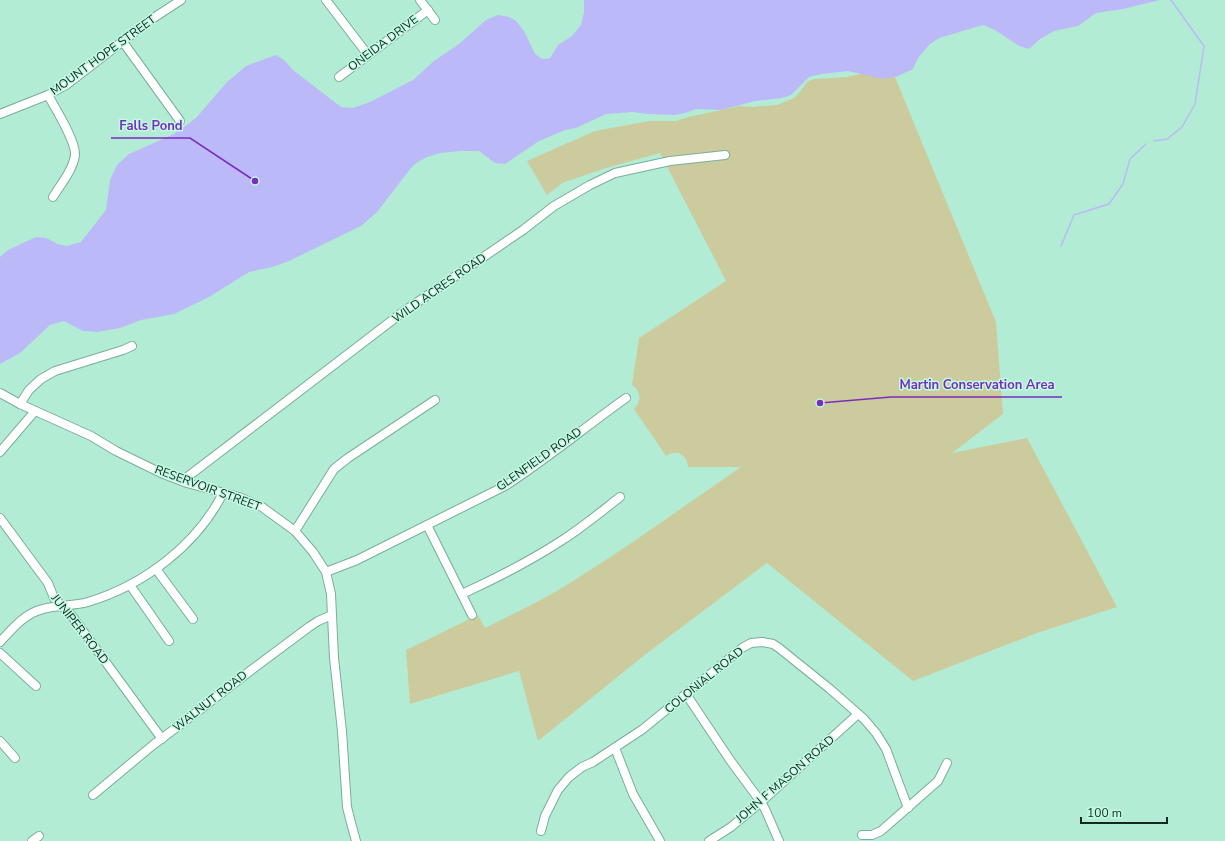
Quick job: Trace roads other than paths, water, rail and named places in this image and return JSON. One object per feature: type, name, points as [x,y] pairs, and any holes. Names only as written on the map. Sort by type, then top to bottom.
[{"type":"street","name":"MOUNT HOPE STREET","points":[[0,114],[48,95],[66,84],[149,21],[181,0]]},
{"type":"street","points":[[326,0],[368,55]]},
{"type":"street","points":[[420,0],[435,20]]},
{"type":"street","name":"ONEIDA DRIVE","points":[[339,76],[428,10]]},
{"type":"street","points":[[122,42],[180,121]]},
{"type":"street","points":[[48,95],[74,144],[75,154],[72,164],[53,197]]},
{"type":"street","name":"WILD ACRES ROAD","points":[[182,481],[403,312],[523,230],[554,206],[590,185],[615,173],[670,161],[725,156]]},
{"type":"street","points":[[20,404],[29,390],[40,379],[55,371],[132,346]]},
{"type":"street","name":"RESERVOIR STREET","points":[[0,393],[20,404],[91,436],[116,451],[161,473],[182,481],[239,497],[262,507],[295,531],[313,552],[326,572],[331,594],[334,658],[342,731],[347,807],[356,841]]},
{"type":"street","name":"GLENFIELD ROAD","points":[[326,572],[357,560],[505,486],[626,398]]},
{"type":"street","points":[[295,531],[334,469],[435,400]]},
{"type":"street","points":[[0,452],[36,411]]},
{"type":"street","points":[[0,642],[19,622],[31,613],[42,609],[89,601],[109,594],[130,585],[156,569],[184,546],[200,528],[216,508],[223,493]]},
{"type":"street","points":[[462,594],[522,564],[566,538],[620,497]]},
{"type":"street","name":"JUNIPER ROAD","points":[[0,518],[48,582],[52,595],[57,602],[72,616],[162,739]]},
{"type":"street","points":[[428,525],[472,615]]},
{"type":"street","points":[[156,569],[193,619]]},
{"type":"street","points":[[130,585],[169,641]]},
{"type":"street","name":"WALNUT ROAD","points":[[93,795],[250,670],[309,627],[332,615]]},
{"type":"street","name":"COLONIAL ROAD","points":[[541,831],[545,816],[558,790],[569,777],[582,767],[615,748],[643,729],[742,648],[756,642],[768,642],[779,648],[830,689],[872,728],[886,750],[908,808]]},
{"type":"street","points":[[0,653],[36,686]]},
{"type":"street","points":[[686,694],[730,760],[761,802],[779,841]]},
{"type":"street","name":"JOHN F MASON ROAD","points":[[709,841],[727,829],[761,802],[858,714]]},
{"type":"street","points":[[0,741],[15,758]]},
{"type":"street","points":[[615,748],[633,794],[660,841]]},
{"type":"street","points":[[862,835],[876,834],[908,808],[938,781],[947,763]]},
{"type":"street","points":[[32,841],[39,836]]},
{"type":"water","points":[[584,0],[1160,0],[1123,9],[1096,13],[1078,26],[1054,31],[1040,39],[1029,49],[1019,46],[995,30],[983,25],[939,38],[929,45],[918,58],[913,69],[898,76],[883,79],[848,71],[822,74],[809,77],[791,95],[782,98],[755,101],[721,110],[696,109],[675,115],[633,112],[606,114],[576,128],[565,130],[539,141],[505,164],[495,163],[479,151],[440,153],[427,157],[416,163],[411,168],[377,212],[361,226],[289,261],[272,267],[249,272],[209,297],[174,314],[141,320],[120,328],[97,332],[83,331],[64,321],[50,325],[20,353],[0,364],[0,257],[8,250],[36,237],[46,238],[58,244],[67,246],[81,242],[106,210],[110,180],[117,165],[129,154],[174,134],[196,118],[227,82],[246,66],[276,55],[341,107],[353,108],[370,102],[413,80],[434,61],[459,44],[486,20],[498,15],[509,17],[516,21],[524,31],[535,54],[542,59],[550,58],[558,45],[572,36],[581,25],[584,12]]},
{"type":"waterway","points":[[1154,141],[1167,139],[1182,127],[1195,104],[1204,46],[1171,0]]},
{"type":"waterway","points":[[1061,246],[1074,215],[1109,204],[1123,184],[1130,159],[1146,144]]},
{"type":"place","name":"Falls Pond","points":[[255,181]]},
{"type":"place","name":"Martin Conservation Area","points":[[820,403]]}]
